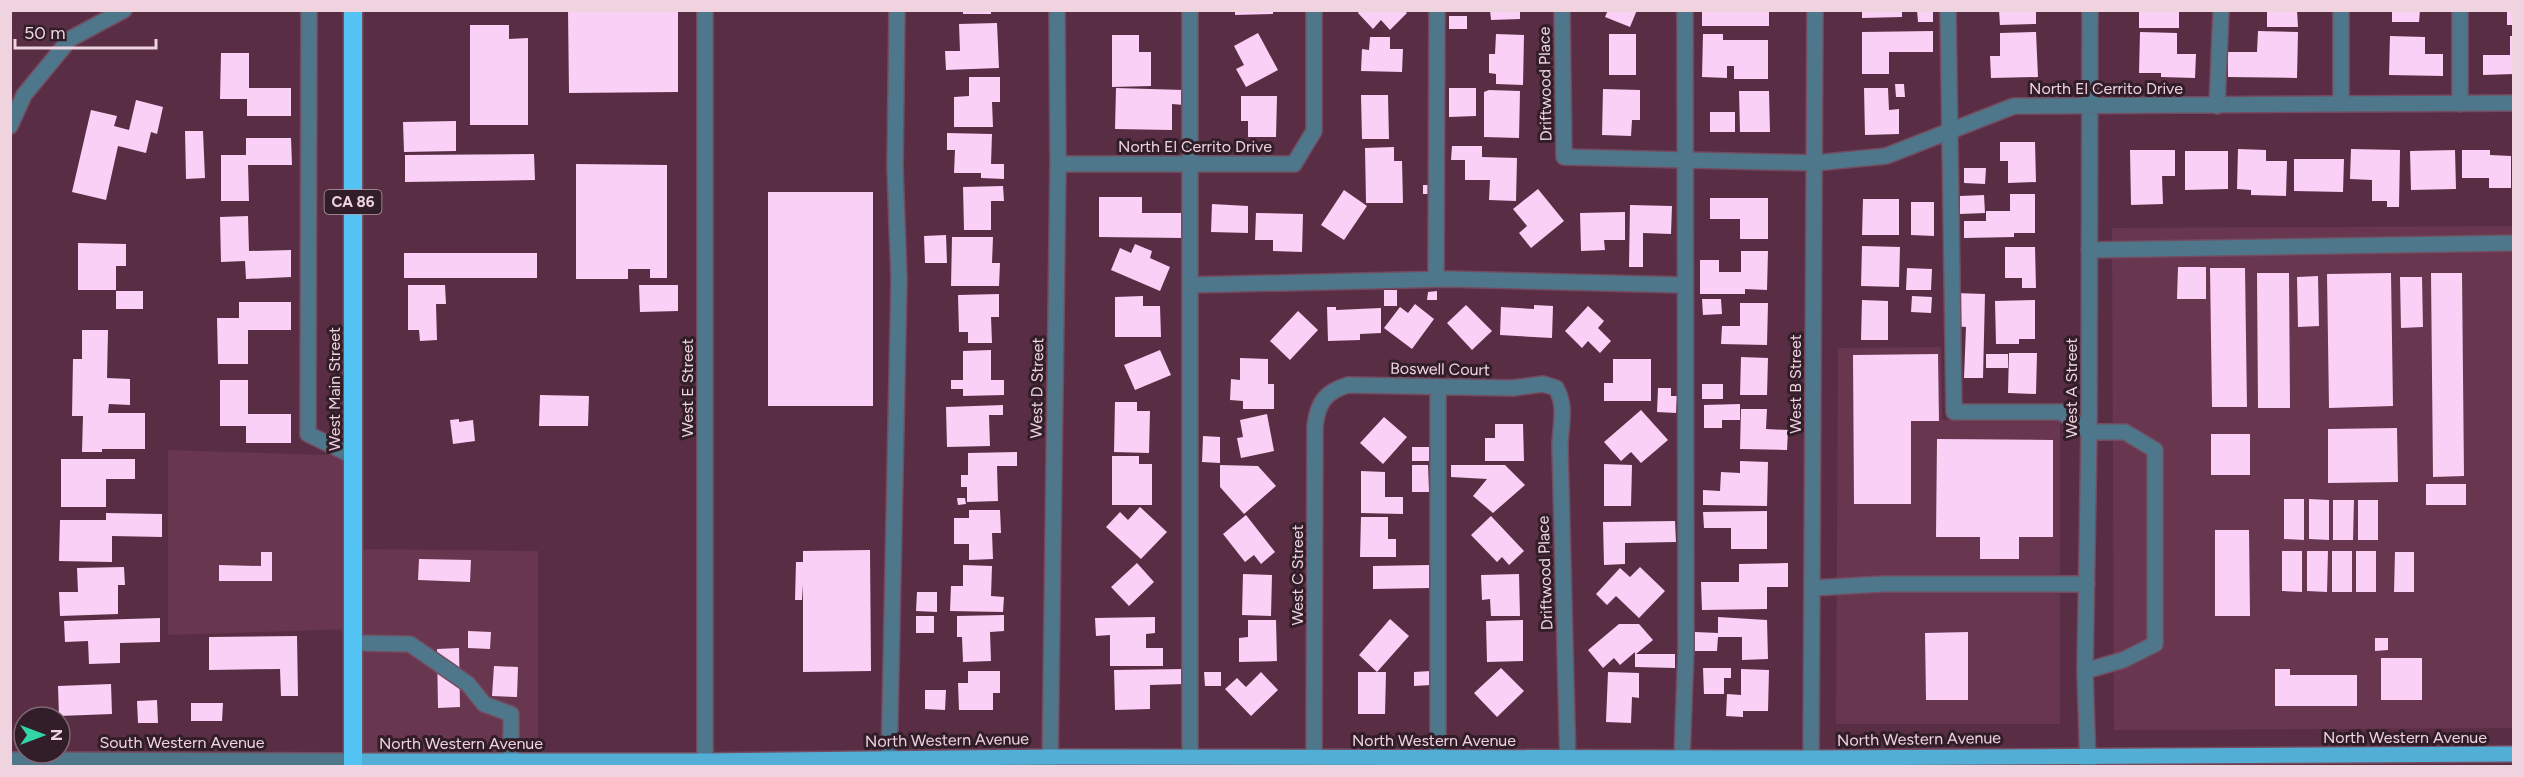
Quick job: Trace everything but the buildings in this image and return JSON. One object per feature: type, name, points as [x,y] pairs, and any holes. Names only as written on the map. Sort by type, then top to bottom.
[{"type":"highway","name":"West Main Street","points":[[353,10],[353,764]]},
{"type":"main road","name":"North Western Avenue","points":[[353,764],[511,760],[705,764],[1050,762],[1190,757],[1230,762],[1314,757],[1400,762],[1438,757],[1568,762],[1682,758],[1743,762],[1811,758],[1920,762],[2514,754]]},
{"type":"street","points":[[10,126],[24,95],[70,39],[124,10]]},
{"type":"street","points":[[309,10],[308,434],[353,456]]},
{"type":"street","name":"West E Street","points":[[705,10],[705,764]]},
{"type":"street","points":[[889,762],[899,279],[895,167],[897,10]]},
{"type":"street","name":"West D Street","points":[[1050,762],[1058,164],[1057,10]]},
{"type":"street","points":[[1190,10],[1190,757]]},
{"type":"street","name":"North El Cerrito Drive","points":[[1058,164],[1294,164],[1314,131],[1314,10]]},
{"type":"street","points":[[1436,279],[1437,10]]},
{"type":"street","name":"Driftwood Place","points":[[1562,10],[1564,157]]},
{"type":"street","points":[[1682,758],[1686,648],[1685,10]]},
{"type":"street","name":"West B Street","points":[[1811,758],[1815,10]]},
{"type":"street","points":[[1948,10],[1948,132],[1954,412],[2061,412],[2089,432],[2125,432],[2155,450],[2155,644],[2123,660],[2085,671]]},
{"type":"street","name":"West A Street","points":[[2088,761],[2085,671],[2089,432],[2090,10]]},
{"type":"street","points":[[2217,106],[2221,10]]},
{"type":"street","points":[[2341,10],[2341,104]]},
{"type":"street","points":[[2460,10],[2460,104]]},
{"type":"street","name":"North El Cerrito Drive","points":[[1564,157],[1815,163],[1886,156],[2013,106],[2514,103]]},
{"type":"street","points":[[2089,250],[2514,243]]},
{"type":"street","points":[[1190,285],[1436,279],[1684,285]]},
{"type":"street","name":"Boswell Court","points":[[1325,395],[1348,385],[1513,388],[1543,384],[1556,388]]},
{"type":"street","points":[[1438,388],[1438,757]]},
{"type":"street","name":"Driftwood Place","points":[[1556,388],[1562,399],[1563,413],[1560,426],[1560,447],[1568,762]]},
{"type":"street","name":"West C Street","points":[[1314,757],[1315,426],[1317,409],[1325,395]]},
{"type":"street","points":[[1812,588],[1883,584],[2087,584]]},
{"type":"street","points":[[353,643],[410,644],[468,684],[484,704],[511,714],[511,760]]},
{"type":"street","name":"South Western Avenue","points":[[10,760],[353,764]]},
{"type":"shaded area","points":[[2513,226],[2513,728],[2114,730],[2112,228]]},
{"type":"shaded area","points":[[1941,347],[1942,420],[2060,421],[2060,724],[1836,724],[1838,348]]},
{"type":"shaded area","points":[[168,450],[353,456],[354,549],[538,551],[538,766],[353,761],[353,629],[168,635]]}]
